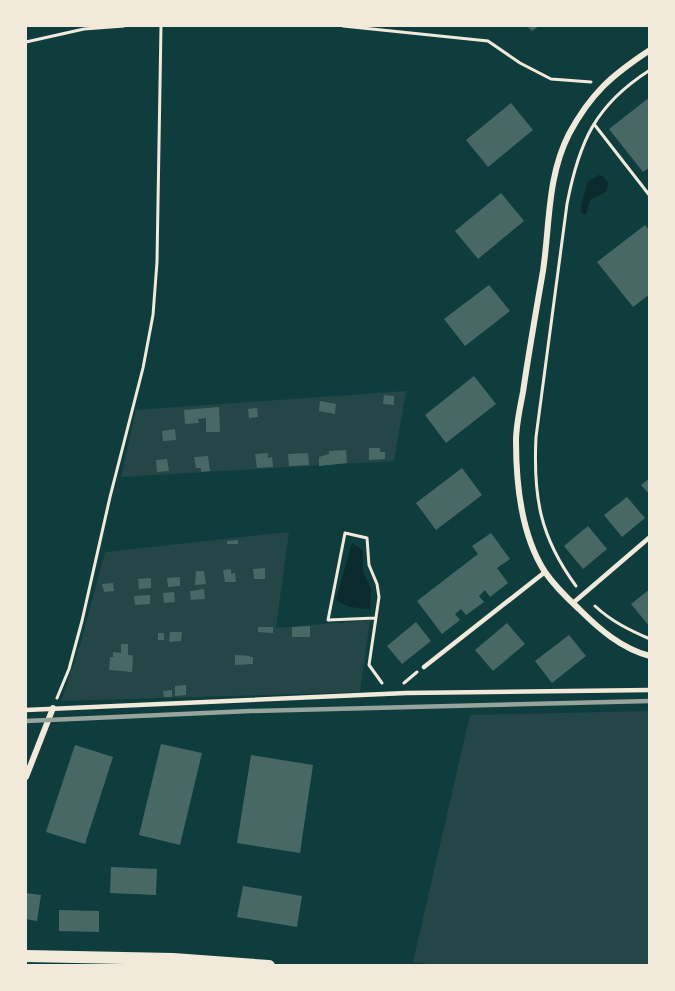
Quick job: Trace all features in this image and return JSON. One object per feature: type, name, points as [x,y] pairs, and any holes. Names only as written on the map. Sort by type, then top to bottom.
[{"type":"main road","points":[[26,956],[173,959],[269,966]]},
{"type":"street","points":[[650,50],[617,72],[600,87],[573,127],[556,168],[548,207],[545,255],[516,439],[521,505],[529,539],[545,572],[573,603],[612,639],[650,656]]},
{"type":"street","points":[[26,775],[53,708]]},
{"type":"lane","points":[[573,603],[650,537]]},
{"type":"lane","points":[[424,666],[545,572]]},
{"type":"lane","points":[[26,710],[391,694],[650,690]]},
{"type":"path","points":[[26,42],[84,29],[124,26]]},
{"type":"path","points":[[53,708],[69,669],[82,621],[110,497],[143,368],[153,315],[157,262],[161,26]]},
{"type":"path","points":[[343,26],[488,41],[519,63],[551,79],[590,82],[600,87]]},
{"type":"path","points":[[650,70],[613,97],[593,123],[574,166],[536,437],[534,472],[542,523],[552,549],[582,595],[605,615],[629,630],[650,639]]},
{"type":"path","points":[[593,123],[650,196]]},
{"type":"path","points":[[375,618],[328,620],[345,533],[367,538],[369,565],[377,584],[379,597],[369,665],[372,672],[391,694]]},
{"type":"shaded area","points":[[599,175],[604,177],[608,183],[607,191],[590,200],[586,215],[581,213],[581,210],[588,181]]},
{"type":"shaded area","points":[[406,391],[394,461],[121,477],[136,410]]},
{"type":"shaded area","points":[[289,532],[276,628],[370,620],[360,692],[61,701],[81,642],[105,552]]},
{"type":"shaded area","points":[[352,543],[363,550],[363,572],[371,589],[370,609],[349,607],[336,600]]},
{"type":"shaded area","points":[[649,711],[649,965],[446,966],[413,962],[470,715]]},
{"type":"building","points":[[527,26],[539,26],[532,31]]},
{"type":"building","points":[[650,97],[650,167],[643,172],[609,129]]},
{"type":"building","points":[[511,103],[533,130],[488,167],[466,140]]},
{"type":"building","points":[[501,193],[524,221],[478,259],[455,231]]},
{"type":"building","points":[[645,225],[650,231],[650,294],[633,307],[597,262]]},
{"type":"building","points":[[489,285],[510,311],[465,346],[444,319]]},
{"type":"building","points":[[474,376],[496,404],[446,443],[425,415]]},
{"type":"building","points":[[384,395],[394,396],[394,405],[383,404]]},
{"type":"building","points":[[320,401],[336,404],[335,414],[319,411]]},
{"type":"building","points":[[219,407],[220,432],[206,432],[206,418],[198,419],[199,423],[185,424],[184,410]]},
{"type":"building","points":[[257,408],[258,417],[249,418],[248,409]]},
{"type":"building","points":[[175,429],[176,440],[163,441],[162,431]]},
{"type":"building","points":[[369,448],[380,448],[380,452],[385,452],[385,459],[369,460]]},
{"type":"building","points":[[346,450],[347,463],[319,466],[319,457],[329,454],[329,451]]},
{"type":"building","points":[[268,453],[268,458],[272,457],[273,467],[257,468],[255,454]]},
{"type":"building","points":[[308,453],[309,465],[289,466],[288,454]]},
{"type":"building","points":[[208,456],[210,471],[201,472],[201,468],[196,468],[194,457]]},
{"type":"building","points":[[167,459],[169,471],[157,472],[156,460]]},
{"type":"building","points":[[462,468],[482,495],[436,530],[416,503]]},
{"type":"building","points":[[650,478],[650,495],[641,485]]},
{"type":"building","points":[[627,497],[645,518],[622,537],[604,515]]},
{"type":"building","points":[[588,526],[607,549],[583,569],[564,546]]},
{"type":"building","points":[[491,533],[510,559],[497,568],[508,583],[490,597],[485,590],[479,596],[484,602],[466,615],[461,609],[455,614],[460,620],[442,634],[417,601],[478,554],[472,546]]},
{"type":"building","points":[[238,540],[238,544],[227,544],[227,541]]},
{"type":"building","points":[[265,568],[265,579],[254,579],[253,569]]},
{"type":"building","points":[[231,569],[231,574],[235,573],[236,582],[225,582],[223,570]]},
{"type":"building","points":[[196,571],[204,571],[206,584],[195,585]]},
{"type":"building","points":[[180,577],[180,586],[168,587],[167,578]]},
{"type":"building","points":[[151,578],[151,588],[139,589],[138,579]]},
{"type":"building","points":[[113,583],[114,591],[104,592],[102,584]]},
{"type":"building","points":[[204,589],[205,599],[191,600],[190,591]]},
{"type":"building","points":[[650,589],[650,627],[631,604]]},
{"type":"building","points":[[174,592],[175,602],[164,603],[163,593]]},
{"type":"building","points":[[150,595],[150,604],[135,605],[134,596]]},
{"type":"building","points":[[416,622],[431,641],[402,664],[387,646]]},
{"type":"building","points":[[507,623],[525,644],[493,671],[475,650]]},
{"type":"building","points":[[310,626],[310,637],[292,637],[292,627]]},
{"type":"building","points":[[258,627],[273,627],[273,633],[258,632]]},
{"type":"building","points":[[170,632],[182,632],[181,641],[169,642]]},
{"type":"building","points":[[158,633],[164,633],[164,640],[158,640]]},
{"type":"building","points":[[569,635],[586,656],[552,683],[535,661]]},
{"type":"building","points":[[121,644],[128,644],[128,655],[132,655],[133,658],[132,672],[109,670],[110,657],[113,657],[113,652],[121,653]]},
{"type":"building","points":[[235,655],[253,657],[253,664],[235,665]]},
{"type":"building","points":[[186,685],[186,695],[175,696],[175,686]]},
{"type":"building","points":[[172,690],[172,697],[164,697],[163,691]]},
{"type":"building","points":[[161,744],[202,753],[180,845],[139,835]]},
{"type":"building","points":[[75,745],[113,757],[85,844],[46,832]]},
{"type":"building","points":[[251,755],[313,765],[300,853],[237,843]]},
{"type":"building","points":[[111,867],[157,869],[156,895],[110,893]]},
{"type":"building","points":[[243,886],[302,896],[297,927],[237,917]]},
{"type":"building","points":[[26,893],[41,895],[37,921],[26,919]]},
{"type":"building","points":[[59,910],[99,911],[99,932],[59,931]]},
{"type":"railway","points":[[26,721],[250,711],[650,701]]}]
